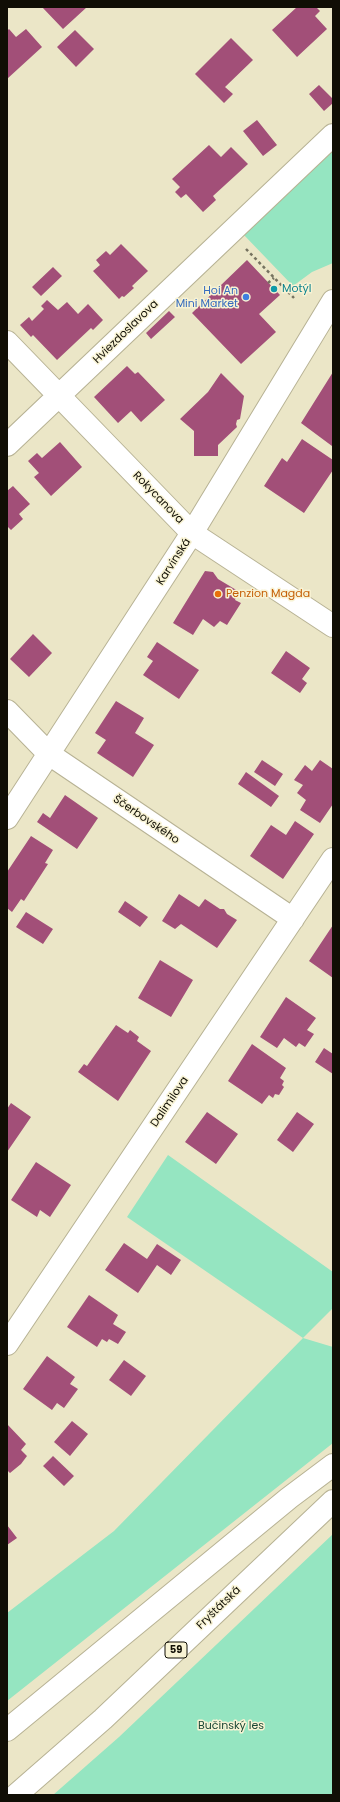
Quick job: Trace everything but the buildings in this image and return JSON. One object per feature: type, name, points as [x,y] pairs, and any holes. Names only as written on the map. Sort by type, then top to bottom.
[{"type":"street","name":"Hviezdoslavova","points":[[7,445],[333,135]]},
{"type":"street","name":"Karvinská","points":[[7,818],[192,534],[333,301]]},
{"type":"street","name":"Rokycanova","points":[[7,342],[192,534],[333,626]]},
{"type":"street","name":"Ščerbovského","points":[[7,711],[49,754],[293,919]]},
{"type":"street","name":"Dalimilova","points":[[7,1344],[333,859]]},
{"type":"street","points":[[7,1730],[289,1498],[333,1465]]},
{"type":"street","name":"Fryštátská","points":[[16,1795],[103,1719],[333,1501]]},
{"type":"path","points":[[231,232],[294,298]]},
{"type":"path","points":[[268,283],[274,278]]},
{"type":"green space","points":[[333,149],[333,263],[312,272],[293,286],[243,234]]},
{"type":"green space","points":[[168,1155],[333,1272],[333,1308],[303,1338],[127,1217]]},
{"type":"green space","points":[[303,1338],[333,1347],[333,1443],[7,1701],[7,1613],[114,1531]]},
{"type":"green space","name":"Bučinský les","points":[[333,1534],[333,1795],[53,1795],[119,1737]]},
{"type":"place","name":"Motýl","points":[[274,289]]},
{"type":"place","name":"Hoi An Mini Market","points":[[246,297]]},
{"type":"place","name":"Penzion Magda","points":[[218,594]]}]
